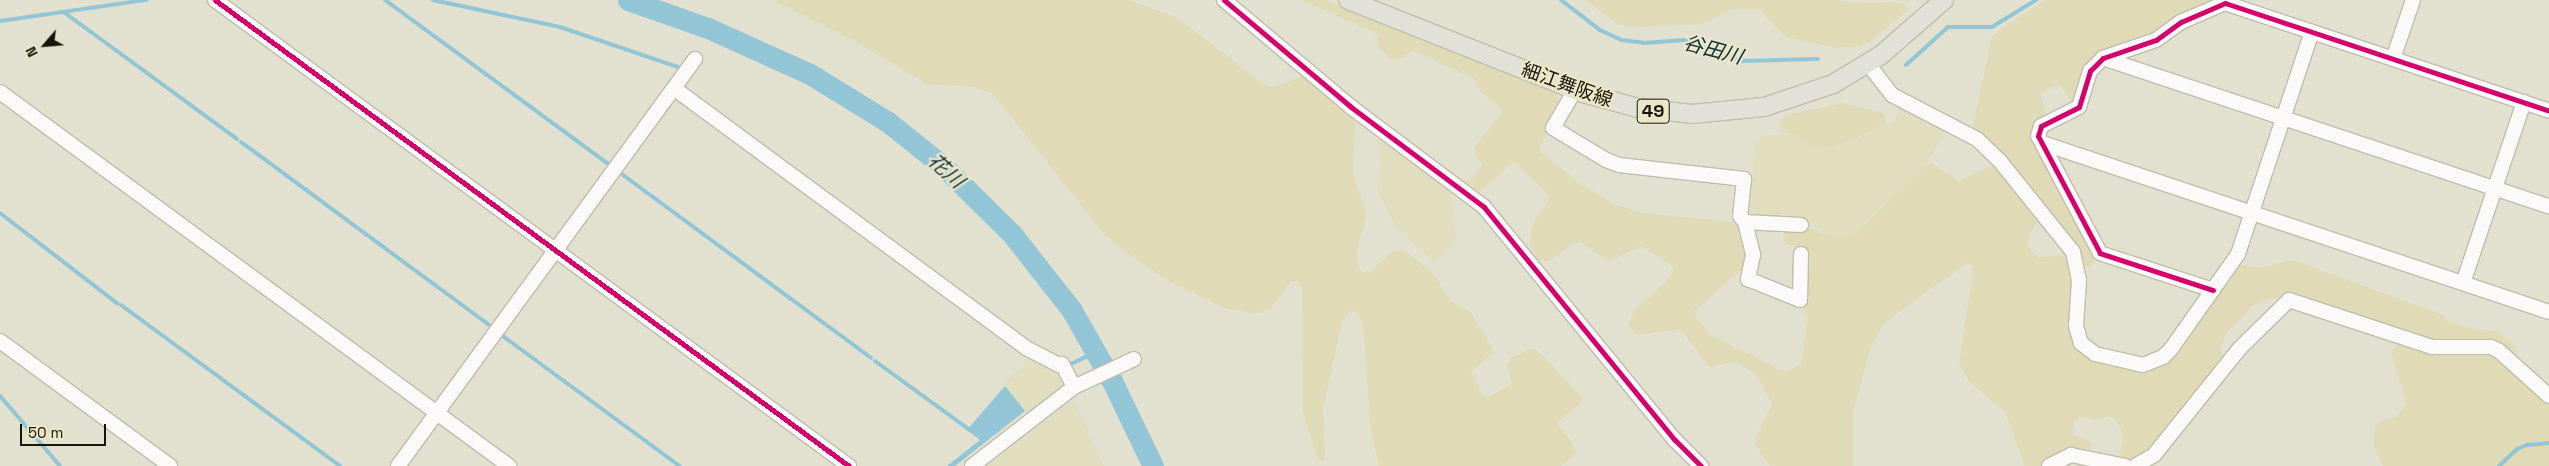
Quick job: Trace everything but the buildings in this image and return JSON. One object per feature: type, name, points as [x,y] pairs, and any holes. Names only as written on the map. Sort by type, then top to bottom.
[{"type":"main road","name":"細江舞阪線","points":[[1348,0],[1575,90],[1656,111],[1728,113],[1799,98],[1868,64],[1913,30],[1944,0]]},
{"type":"street","points":[[215,0],[849,466]]},
{"type":"street","points":[[1224,0],[1351,107],[1484,207],[1675,440],[1701,466]]},
{"type":"street","points":[[2393,59],[2413,0]]},
{"type":"street","points":[[2212,290],[2100,253],[2042,143],[2037,130],[2079,107],[2090,71],[2103,58],[2156,40],[2181,22],[2225,3],[2549,111]]},
{"type":"street","points":[[1868,64],[1892,95],[1963,131],[1989,149],[2066,240],[2078,265],[2077,335],[2087,349],[2132,364],[2154,362],[2170,349],[2238,254],[2312,32]]},
{"type":"street","points":[[2103,58],[2549,206]]},
{"type":"street","points":[[398,466],[695,60]]},
{"type":"street","points":[[675,89],[1028,349],[1059,365],[1062,364],[1076,386]]},
{"type":"street","points":[[1575,90],[1554,128],[1612,163],[1744,179],[1740,216],[1745,222],[1754,255],[1748,279],[1800,300],[1802,254]]},
{"type":"street","points":[[0,92],[509,466]]},
{"type":"street","points":[[2463,283],[2524,102]]},
{"type":"street","points":[[2042,143],[2549,312]]},
{"type":"street","points":[[1745,222],[1801,225]]},
{"type":"street","points":[[2135,466],[2154,455],[2240,348],[2289,300],[2432,348],[2491,348],[2499,351],[2549,396]]},
{"type":"street","points":[[0,341],[170,466]]},
{"type":"street","points":[[972,466],[1076,386],[1134,359]]},
{"type":"street","points":[[2049,466],[2071,455],[2125,466]]},
{"type":"shaded area","points":[[771,0],[1129,0],[1176,17],[1266,86],[1274,87],[1303,76],[1347,112],[1355,123],[1353,175],[1367,215],[1357,250],[1358,266],[1362,272],[1369,273],[1391,253],[1403,249],[1433,274],[1452,302],[1471,312],[1494,352],[1471,372],[1483,396],[1490,396],[1512,384],[1507,364],[1511,358],[1530,349],[1537,350],[1583,398],[1580,404],[1557,423],[1574,445],[1576,453],[1561,466],[1379,466],[1370,426],[1363,324],[1357,312],[1350,311],[1342,322],[1323,409],[1325,460],[1318,461],[1303,413],[1302,288],[1298,281],[1291,281],[1270,309],[1255,314],[1224,308],[1171,282],[1136,260],[1104,234],[993,94],[974,87],[927,84],[859,44]]},
{"type":"shaded area","points":[[1302,0],[1325,0],[1554,91],[1562,103],[1541,144],[1540,151],[1578,182],[1612,203],[1640,213],[1728,221],[1740,227],[1748,247],[1747,265],[1693,312],[1710,335],[1785,372],[1801,364],[1808,319],[1804,306],[1806,256],[1800,249],[1786,244],[1783,234],[1786,230],[1813,229],[1835,238],[1857,233],[1925,166],[1932,163],[1958,181],[1987,168],[1998,167],[2039,216],[2027,242],[2031,251],[2039,257],[2064,256],[2074,266],[2073,336],[2143,369],[2239,264],[2258,268],[2293,260],[2446,316],[2445,320],[2468,328],[2497,331],[2515,346],[2516,351],[2511,354],[2444,345],[2294,295],[2266,300],[2253,306],[2226,333],[2221,349],[2222,362],[2151,452],[2133,462],[2126,462],[2120,456],[2123,433],[2116,420],[2109,416],[2094,420],[2080,417],[2074,421],[2072,434],[2089,441],[2091,444],[2089,451],[2052,458],[2042,466],[2025,466],[2005,412],[1969,381],[1959,364],[1973,272],[1972,266],[1967,263],[1892,317],[1880,329],[1871,346],[1853,412],[1853,466],[1770,466],[1754,443],[1772,404],[1756,374],[1735,362],[1710,367],[1680,329],[1638,335],[1628,325],[1633,312],[1671,277],[1673,269],[1670,264],[1642,246],[1609,261],[1580,242],[1571,245],[1549,261],[1538,260],[1529,242],[1534,221],[1549,199],[1548,194],[1514,161],[1479,192],[1467,184],[1483,165],[1474,151],[1475,146],[1502,113],[1499,106],[1481,92],[1474,79],[1413,50],[1399,60],[1391,59],[1377,45],[1378,34]]},
{"type":"shaded area","points":[[1586,0],[1839,0],[1851,3],[1891,2],[1903,4],[1908,9],[1871,41],[1861,46],[1837,48],[1786,37],[1759,9],[1733,9],[1701,24],[1629,27],[1618,24]]},
{"type":"shaded area","points":[[2046,0],[2220,0],[2163,31],[2101,54],[2077,101],[2073,103],[2059,84],[2040,94],[2047,115],[2038,122],[2096,256],[2091,267],[2083,264],[1973,126],[1992,37],[2001,28]]},
{"type":"shaded area","points":[[1843,103],[1883,113],[1886,119],[1884,125],[1834,148],[1809,146],[1796,134],[1784,132],[1778,124],[1787,115]]},
{"type":"shaded area","points":[[1901,106],[1948,129],[1920,173],[1857,233],[1835,238],[1807,222],[1749,219],[1755,145],[1762,136],[1796,134],[1809,146],[1839,147],[1894,121]]},
{"type":"shaded area","points":[[1378,136],[1454,189],[1451,193],[1456,240],[1434,262],[1396,227],[1377,190],[1381,164]]},
{"type":"shaded area","points":[[2398,344],[2490,352],[2549,401],[2549,466],[2383,466],[2373,443],[2375,429],[2380,422],[2398,415],[2407,404],[2392,356],[2393,349]]},
{"type":"shaded area","points":[[1033,358],[1062,373],[1067,382],[1066,387],[1028,415],[1003,383]]},
{"type":"shaded area","points":[[1070,402],[1075,403],[1104,466],[987,466]]},
{"type":"water","points":[[1005,386],[1025,411],[955,466],[947,466],[980,440],[967,430]]},
{"type":"waterway","points":[[0,21],[146,0]]},
{"type":"waterway","points":[[385,0],[612,167]]},
{"type":"waterway","points":[[433,0],[560,27],[681,68]]},
{"type":"waterway","name":"花川","points":[[628,0],[708,28],[810,74],[888,122],[943,166],[1012,234],[1071,309],[1113,383],[1153,466]]},
{"type":"waterway","name":"谷田川","points":[[1561,0],[1600,30],[1621,40],[1644,43],[1684,40],[1742,61],[1818,59]]},
{"type":"waterway","name":"谷田川","points":[[1906,65],[1948,27],[1992,27],[2036,0]]},
{"type":"waterway","points":[[65,13],[237,139]]},
{"type":"waterway","points":[[241,142],[493,328]]},
{"type":"waterway","points":[[619,172],[871,358]]},
{"type":"waterway","points":[[0,213],[117,303]]},
{"type":"waterway","points":[[121,305],[340,466]]},
{"type":"waterway","points":[[500,334],[680,466]]},
{"type":"waterway","points":[[1069,365],[1096,352]]},
{"type":"waterway","points":[[875,361],[970,430]]},
{"type":"waterway","points":[[0,396],[60,466]]},
{"type":"waterway","points":[[2499,466],[2517,449],[2527,445],[2549,443]]},
{"type":"cycle path","points":[[215,0],[849,466]]},
{"type":"cycle path","points":[[1224,0],[1351,107],[1484,207],[1675,440],[1701,466]]},
{"type":"cycle path","points":[[2213,290],[2100,253],[2038,136],[2041,126],[2079,107],[2090,71],[2103,58],[2156,40],[2181,22],[2225,3],[2549,111]]}]
